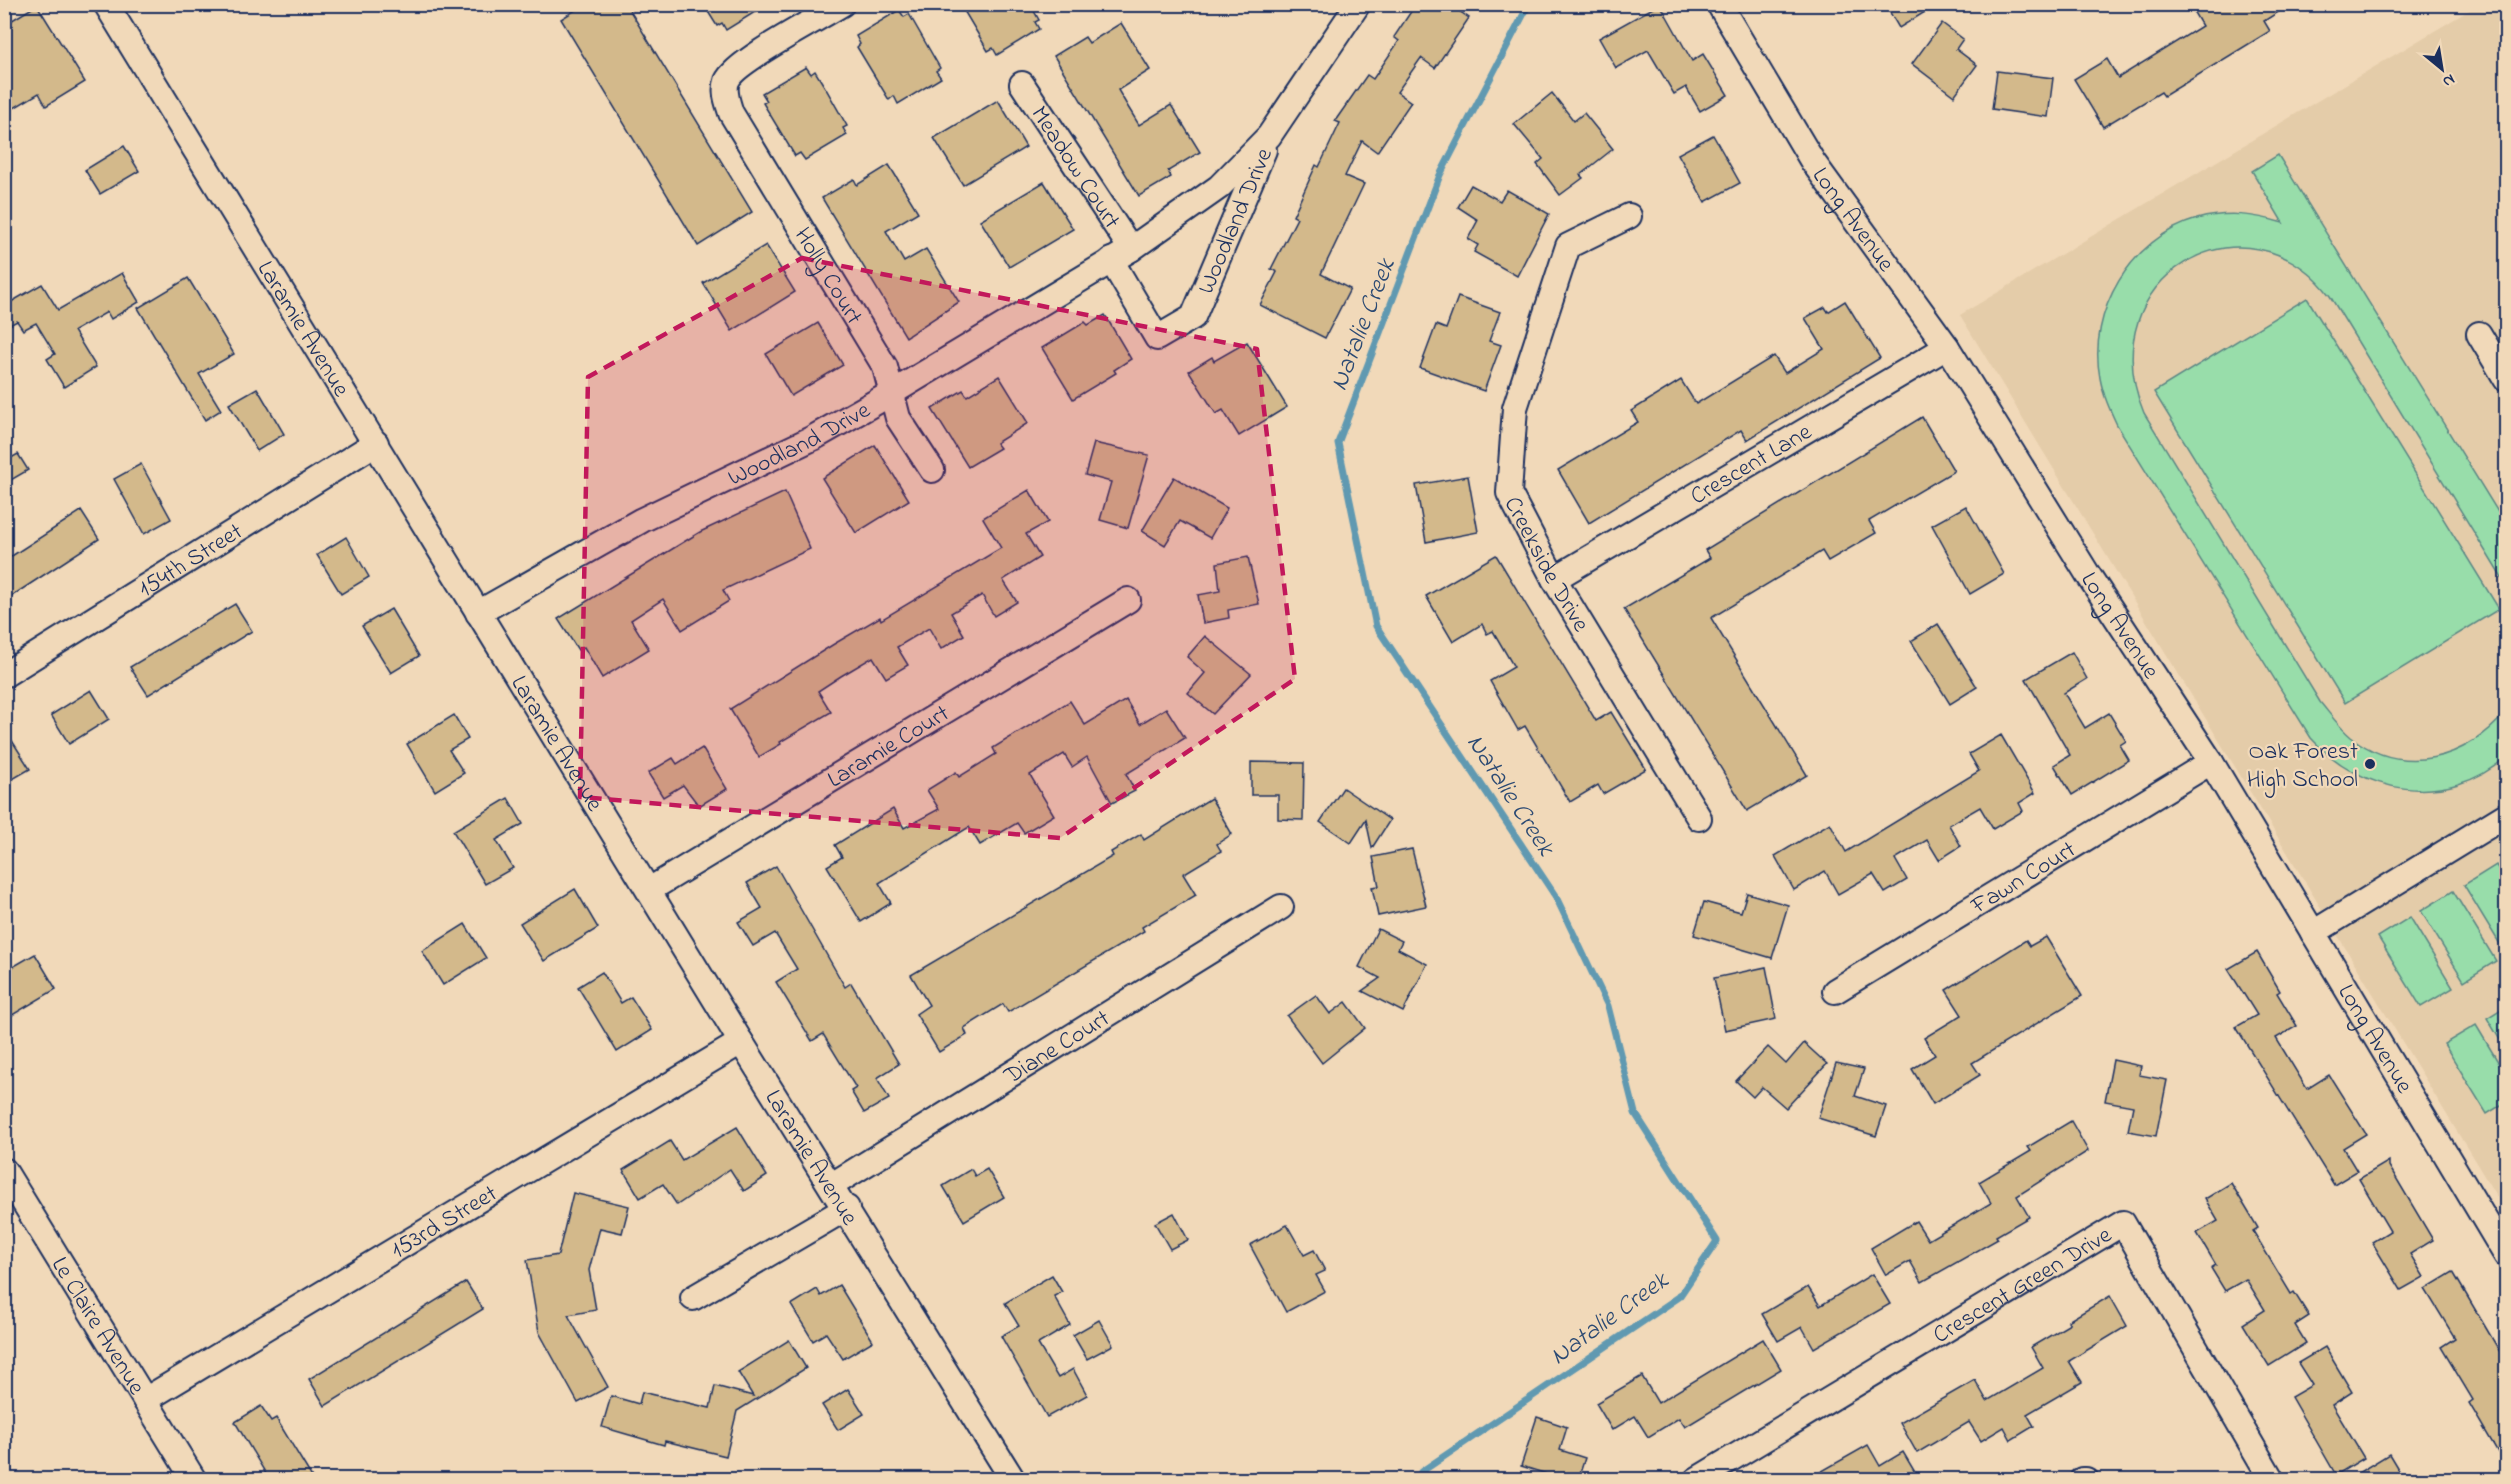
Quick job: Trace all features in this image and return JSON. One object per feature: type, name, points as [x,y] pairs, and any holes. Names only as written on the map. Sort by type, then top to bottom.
[{"type":"street","name":"Laramie Avenue","points":[[106,4],[741,1042],[847,1208],[1013,1479]]},
{"type":"street","name":"Holly Court","points":[[842,4],[747,61],[727,81],[726,97],[731,113],[885,367],[890,394],[898,418],[932,470]]},
{"type":"street","name":"Woodland Drive","points":[[478,613],[642,520],[813,438],[1121,255],[1219,187],[1269,136],[1358,4]]},
{"type":"street","name":"Long Avenue","points":[[1719,4],[1813,162],[1947,347],[2087,573],[2211,762],[2506,1255]]},
{"type":"street","name":"Meadow Court","points":[[1022,84],[1121,255]]},
{"type":"street","name":"Woodland Drive","points":[[1121,255],[1157,338],[1193,318],[1269,136]]},
{"type":"street","name":"Creekside Drive","points":[[1629,216],[1569,246],[1515,408],[1509,493],[1554,579],[1699,818]]},
{"type":"street","points":[[2479,334],[2506,379]]},
{"type":"street","name":"Crescent Lane","points":[[1554,579],[1947,347]]},
{"type":"street","name":"154th Street","points":[[4,675],[376,443]]},
{"type":"street","name":"Laramie Court","points":[[649,890],[1128,600]]},
{"type":"street","name":"Fawn Court","points":[[1835,991],[2211,762]]},
{"type":"street","points":[[2313,933],[2506,815]]},
{"type":"street","name":"Diane Court","points":[[832,1185],[1281,907]]},
{"type":"street","name":"153rd Street","points":[[145,1400],[741,1042]]},
{"type":"street","name":"Le Claire Avenue","points":[[4,1170],[194,1479]]},
{"type":"street","points":[[693,1298],[847,1208]]},
{"type":"street","name":"Crescent Green Drive","points":[[1696,1479],[2123,1222],[2272,1479]]},
{"type":"highlighted area","points":[[802,258],[1257,349],[1295,679],[1060,838],[580,797],[588,377]]},
{"type":"shaded area","name":"Oak Forest High School","points":[[2478,5],[2506,5],[2506,1212],[1960,315]]},
{"type":"green space","points":[[2278,155],[2506,525],[2506,585],[2330,296],[2296,264],[2258,249],[2220,249],[2185,263],[2156,288],[2138,322],[2133,365],[2144,413],[2320,702],[2351,737],[2371,750],[2392,757],[2413,760],[2433,757],[2473,742],[2506,712],[2506,757],[2483,774],[2458,784],[2432,789],[2405,788],[2379,783],[2354,772],[2331,757],[2311,738],[2117,425],[2103,390],[2098,353],[2100,328],[2119,281],[2134,260],[2152,243],[2173,229],[2197,219],[2219,215],[2240,215],[2262,217],[2283,223],[2252,171]]},
{"type":"green space","points":[[2307,298],[2499,609],[2345,703],[2154,392]]},
{"type":"green space","points":[[2496,865],[2506,882],[2506,954],[2464,885]]},
{"type":"green space","points":[[2453,891],[2496,961],[2464,981],[2421,911]]},
{"type":"green space","points":[[2410,917],[2453,988],[2421,1007],[2378,937]]},
{"type":"green space","points":[[2506,1006],[2506,1050],[2487,1018]]},
{"type":"green space","points":[[2476,1025],[2506,1075],[2506,1102],[2487,1114],[2444,1044]]},
{"type":"building","points":[[585,4],[626,4],[752,212],[698,246],[561,19]]},
{"type":"building","points":[[710,4],[768,4],[726,30],[722,23],[717,26],[707,10],[712,8]]},
{"type":"building","points":[[960,4],[1030,4],[1039,20],[1035,22],[1039,29],[997,55],[993,48],[988,51]]},
{"type":"building","points":[[1416,4],[1449,4],[1469,18],[1435,68],[1421,58],[1397,92],[1411,102],[1377,152],[1362,141],[1345,176],[1364,184],[1321,274],[1350,289],[1325,338],[1260,305],[1277,272],[1271,269],[1297,218],[1293,216],[1316,165],[1319,167],[1340,123],[1335,121],[1367,75],[1373,79],[1399,41],[1394,37]]},
{"type":"building","points":[[1660,4],[1692,61],[1703,54],[1728,95],[1700,111],[1686,87],[1674,94],[1648,50],[1616,68],[1599,38]]},
{"type":"building","points":[[1885,4],[1938,4],[1899,28]]},
{"type":"building","points":[[2189,4],[2291,4],[2264,21],[2270,31],[2164,96],[2161,92],[2103,127],[2074,79],[2107,59],[2118,78],[2202,26]]},
{"type":"building","points":[[37,5],[85,82],[46,106],[39,93],[4,114],[4,25]]},
{"type":"building","points":[[899,10],[904,17],[909,14],[940,68],[936,71],[941,78],[898,104],[894,96],[889,100],[857,47],[860,44],[856,36]]},
{"type":"building","points":[[1121,23],[1150,70],[1118,90],[1139,125],[1171,105],[1200,152],[1168,171],[1171,177],[1139,196],[1054,56],[1085,37],[1089,43]]},
{"type":"building","points":[[1942,23],[1963,39],[1956,49],[1977,65],[1954,96],[1912,64]]},
{"type":"building","points":[[806,67],[811,74],[815,71],[826,89],[847,126],[843,128],[847,135],[805,160],[800,153],[795,156],[763,103],[767,101],[762,93]]},
{"type":"building","points":[[1997,71],[2053,78],[2048,117],[1992,109]]},
{"type":"building","points":[[1552,93],[1574,121],[1584,113],[1613,149],[1580,175],[1583,178],[1560,195],[1537,164],[1543,159],[1514,124]]},
{"type":"building","points":[[998,100],[1026,147],[963,185],[934,138]]},
{"type":"building","points":[[1713,135],[1740,183],[1705,202],[1678,154]]},
{"type":"building","points":[[124,146],[139,171],[100,194],[85,170]]},
{"type":"building","points":[[889,165],[918,212],[886,231],[904,262],[926,249],[959,302],[906,337],[822,198],[854,179],[857,185]]},
{"type":"building","points":[[1044,182],[1073,229],[1009,267],[980,220]]},
{"type":"building","points":[[1471,185],[1500,201],[1507,190],[1549,214],[1517,276],[1474,252],[1478,245],[1468,239],[1478,220],[1458,207]]},
{"type":"building","points":[[766,245],[795,292],[732,331],[703,283]]},
{"type":"building","points":[[122,273],[139,302],[111,319],[107,312],[74,331],[96,367],[64,387],[47,359],[55,354],[36,323],[23,330],[17,321],[4,328],[4,306],[42,284],[58,310]]},
{"type":"building","points":[[188,278],[234,354],[199,374],[221,410],[205,420],[138,308]]},
{"type":"building","points":[[1458,297],[1500,312],[1489,341],[1501,345],[1484,391],[1420,368],[1436,325],[1446,329]]},
{"type":"building","points":[[1845,301],[1880,358],[1747,440],[1741,430],[1589,523],[1558,470],[1638,422],[1631,411],[1681,380],[1696,404],[1774,356],[1785,373],[1824,349],[1805,318],[1825,307],[1828,312]]},
{"type":"building","points":[[1105,315],[1131,359],[1114,370],[1116,373],[1073,399],[1042,348],[1085,322],[1088,325]]},
{"type":"building","points":[[818,323],[843,365],[791,396],[766,354]]},
{"type":"building","points":[[1247,342],[1287,407],[1239,436],[1223,410],[1216,414],[1189,371],[1212,357],[1214,361]]},
{"type":"building","points":[[999,376],[1028,423],[996,443],[1000,448],[968,467],[932,409],[963,390],[967,396]]},
{"type":"building","points":[[257,388],[284,434],[257,451],[229,404]]},
{"type":"building","points":[[1922,417],[1954,471],[1869,521],[1876,533],[1828,561],[1822,551],[1711,618],[1807,775],[1747,811],[1624,609],[1710,558],[1705,550]]},
{"type":"building","points":[[1094,443],[1149,455],[1128,528],[1100,520],[1111,482],[1085,475]]},
{"type":"building","points":[[875,445],[909,500],[856,533],[822,478]]},
{"type":"building","points":[[18,454],[28,470],[4,484],[4,462]]},
{"type":"building","points":[[141,464],[171,519],[144,534],[114,479]]},
{"type":"building","points":[[1468,476],[1478,532],[1426,542],[1416,485]]},
{"type":"building","points":[[1174,477],[1227,508],[1210,538],[1180,521],[1165,545],[1142,531]]},
{"type":"building","points":[[1029,490],[1048,522],[1026,534],[1040,557],[1003,580],[1017,602],[994,616],[982,595],[951,613],[964,635],[941,649],[929,628],[897,647],[908,665],[886,678],[873,657],[841,676],[818,691],[831,712],[759,757],[730,709],[834,644],[880,617],[881,620],[1001,548],[983,518]]},
{"type":"building","points":[[785,492],[810,549],[723,590],[729,601],[682,630],[663,599],[631,620],[649,649],[602,678],[584,647],[578,650],[558,619],[700,532]]},
{"type":"building","points":[[1966,506],[2004,574],[1970,594],[1932,525]]},
{"type":"building","points":[[81,511],[99,539],[4,601],[4,561]]},
{"type":"building","points":[[346,537],[369,577],[341,594],[317,555]]},
{"type":"building","points":[[1496,555],[1596,721],[1611,712],[1646,769],[1603,794],[1598,785],[1570,802],[1525,726],[1518,730],[1490,681],[1514,667],[1493,631],[1487,634],[1482,624],[1453,642],[1426,596]]},
{"type":"building","points":[[1248,557],[1259,604],[1228,610],[1229,618],[1203,623],[1198,595],[1220,591],[1217,563]]},
{"type":"building","points":[[235,604],[252,631],[148,695],[130,667]]},
{"type":"building","points":[[391,609],[419,656],[391,673],[362,626]]},
{"type":"building","points":[[1938,624],[1977,687],[1950,704],[1911,641]]},
{"type":"building","points":[[1205,636],[1251,674],[1213,714],[1188,693],[1205,673],[1187,657]]},
{"type":"building","points":[[2072,652],[2087,679],[2064,693],[2085,728],[2109,713],[2126,741],[2120,745],[2129,760],[2072,795],[2054,765],[2070,755],[2026,679]]},
{"type":"building","points":[[91,690],[109,719],[69,744],[51,715]]},
{"type":"building","points":[[1126,700],[1140,724],[1166,708],[1185,738],[1126,774],[1135,791],[1112,803],[1087,757],[1072,767],[1064,754],[1030,775],[1054,815],[1024,833],[1017,823],[980,845],[969,827],[879,883],[891,903],[861,922],[827,866],[842,857],[835,845],[893,809],[904,828],[939,809],[927,790],[956,772],[959,777],[996,754],[993,748],[1070,701],[1085,725]]},
{"type":"building","points":[[454,715],[468,739],[449,750],[464,773],[435,791],[407,744]]},
{"type":"building","points":[[4,728],[30,769],[4,784]]},
{"type":"building","points":[[2001,735],[2035,793],[2019,803],[2023,811],[1993,829],[1980,807],[1949,825],[1961,846],[1939,860],[1927,840],[1895,859],[1907,880],[1885,893],[1873,874],[1838,894],[1825,871],[1794,890],[1775,856],[1830,823],[1846,852],[1979,771],[1969,754]]},
{"type":"building","points":[[702,748],[727,789],[699,806],[683,785],[663,797],[648,773],[673,758],[677,764]]},
{"type":"building","points":[[1251,762],[1304,763],[1303,820],[1278,819],[1278,795],[1251,795]]},
{"type":"building","points":[[1343,788],[1390,820],[1372,848],[1366,820],[1351,843],[1320,822]]},
{"type":"building","points":[[508,798],[523,824],[496,840],[513,868],[485,884],[453,831]]},
{"type":"building","points":[[1211,798],[1232,834],[1217,844],[1221,851],[1183,874],[1196,895],[1142,927],[1144,931],[1008,1012],[1003,1004],[964,1028],[967,1035],[939,1052],[916,1014],[929,1005],[911,975],[1113,856],[1111,852],[1141,834],[1144,840]]},
{"type":"building","points":[[1412,849],[1426,906],[1378,916],[1372,887],[1379,886],[1373,857]]},
{"type":"building","points":[[776,866],[845,987],[851,983],[899,1064],[877,1078],[889,1099],[864,1113],[851,1091],[856,1088],[823,1034],[812,1041],[776,982],[797,969],[775,933],[753,946],[738,922],[762,908],[747,883]]},
{"type":"building","points":[[575,889],[598,928],[544,961],[520,923]]},
{"type":"building","points":[[1747,893],[1788,905],[1772,958],[1694,935],[1704,902],[1741,912]]},
{"type":"building","points":[[465,924],[486,958],[443,985],[422,951]]},
{"type":"building","points":[[1378,929],[1402,941],[1398,949],[1427,964],[1403,1012],[1362,991],[1380,978],[1359,967]]},
{"type":"building","points":[[2046,937],[2082,996],[1972,1063],[1980,1075],[1933,1104],[1912,1069],[1935,1055],[1924,1038],[1962,1015],[1946,990],[2026,940],[2030,946]]},
{"type":"building","points":[[2257,952],[2280,991],[2277,993],[2297,1026],[2276,1038],[2307,1089],[2329,1075],[2366,1134],[2343,1148],[2357,1171],[2334,1185],[2236,1027],[2257,1015],[2228,969]]},
{"type":"building","points":[[35,954],[56,989],[4,1020],[4,972]]},
{"type":"building","points":[[1766,967],[1776,1019],[1725,1030],[1714,978]]},
{"type":"building","points":[[602,972],[621,1003],[631,997],[652,1030],[617,1052],[578,987]]},
{"type":"building","points":[[1316,995],[1330,1014],[1346,1002],[1365,1028],[1322,1063],[1287,1016]]},
{"type":"building","points":[[1804,1043],[1827,1064],[1786,1108],[1762,1087],[1753,1097],[1736,1081],[1768,1047],[1786,1064]]},
{"type":"building","points":[[2113,1060],[2141,1066],[2139,1075],[2167,1080],[2156,1136],[2128,1131],[2133,1106],[2105,1101]]},
{"type":"building","points":[[1836,1063],[1864,1069],[1855,1096],[1886,1106],[1876,1136],[1818,1118]]},
{"type":"building","points":[[2071,1121],[2088,1151],[2017,1196],[2029,1217],[1996,1236],[1998,1239],[1922,1282],[1910,1261],[1886,1275],[1871,1248],[1916,1221],[1928,1240],[1991,1203],[1979,1182],[2031,1151],[2028,1147]]},
{"type":"building","points":[[737,1127],[767,1176],[744,1191],[730,1169],[677,1205],[663,1184],[640,1198],[623,1170],[670,1141],[682,1160]]},
{"type":"building","points":[[2389,1161],[2389,1166],[2433,1240],[2410,1254],[2424,1277],[2401,1290],[2372,1242],[2390,1231],[2359,1179]]},
{"type":"building","points":[[971,1169],[975,1176],[987,1169],[1004,1197],[964,1221],[943,1186]]},
{"type":"building","points":[[2231,1183],[2258,1228],[2253,1231],[2291,1294],[2294,1292],[2309,1316],[2295,1325],[2306,1343],[2269,1366],[2243,1324],[2265,1310],[2246,1279],[2225,1291],[2211,1268],[2216,1265],[2197,1233],[2218,1221],[2205,1199]]},
{"type":"building","points":[[573,1193],[629,1206],[622,1233],[600,1228],[589,1270],[596,1310],[568,1315],[608,1387],[578,1403],[539,1332],[527,1260],[558,1255]]},
{"type":"building","points":[[1174,1213],[1188,1240],[1170,1249],[1155,1223]]},
{"type":"building","points":[[1287,1225],[1304,1255],[1314,1250],[1325,1271],[1316,1275],[1325,1291],[1286,1312],[1250,1245]]},
{"type":"building","points":[[2453,1272],[2506,1362],[2506,1466],[2469,1403],[2473,1400],[2441,1347],[2455,1338],[2425,1289]]},
{"type":"building","points":[[1872,1274],[1890,1304],[1814,1348],[1802,1327],[1778,1341],[1762,1314],[1808,1287],[1820,1306]]},
{"type":"building","points":[[1052,1275],[1062,1292],[1054,1296],[1070,1325],[1038,1344],[1058,1378],[1073,1369],[1087,1395],[1047,1417],[1001,1336],[1019,1326],[1005,1303]]},
{"type":"building","points":[[466,1282],[483,1309],[325,1406],[309,1379]]},
{"type":"building","points":[[839,1285],[873,1341],[843,1359],[826,1333],[813,1341],[791,1305],[817,1289],[821,1296]]},
{"type":"building","points":[[2110,1296],[2127,1326],[2069,1361],[2082,1382],[2027,1414],[2034,1426],[2011,1440],[2004,1427],[1981,1441],[1969,1422],[1917,1453],[1900,1423],[1975,1380],[1987,1401],[2043,1368],[2031,1347],[2070,1324],[2068,1321]]},
{"type":"building","points":[[1099,1320],[1113,1345],[1087,1359],[1073,1335]]},
{"type":"building","points":[[1763,1339],[1781,1369],[1685,1427],[1679,1418],[1648,1437],[1635,1416],[1612,1430],[1596,1403],[1642,1376],[1658,1403]]},
{"type":"building","points":[[789,1340],[806,1368],[737,1411],[726,1456],[665,1441],[664,1445],[602,1427],[611,1396],[639,1404],[642,1392],[710,1408],[715,1386],[753,1396],[738,1372]]},
{"type":"building","points":[[2325,1347],[2352,1392],[2332,1405],[2364,1458],[2336,1475],[2291,1397],[2312,1385],[2298,1363]]},
{"type":"building","points":[[848,1389],[864,1414],[838,1430],[822,1405]]},
{"type":"building","points":[[261,1406],[271,1421],[276,1418],[313,1479],[269,1479],[235,1422]]},
{"type":"building","points":[[1537,1417],[1567,1427],[1560,1450],[1585,1458],[1578,1479],[1563,1479],[1521,1466]]},
{"type":"building","points":[[1868,1445],[1880,1466],[1903,1452],[1919,1479],[1808,1479]]},
{"type":"building","points":[[2389,1454],[2404,1479],[2348,1479]]},
{"type":"waterway","name":"Natalie Creek","points":[[1425,1480],[1421,1472],[1679,1297],[1717,1241],[1635,1113],[1608,1006],[1556,897],[1376,626],[1338,443],[1440,175],[1529,4]]},
{"type":"place","name":"Oak Forest High School","points":[[2370,764]]}]
